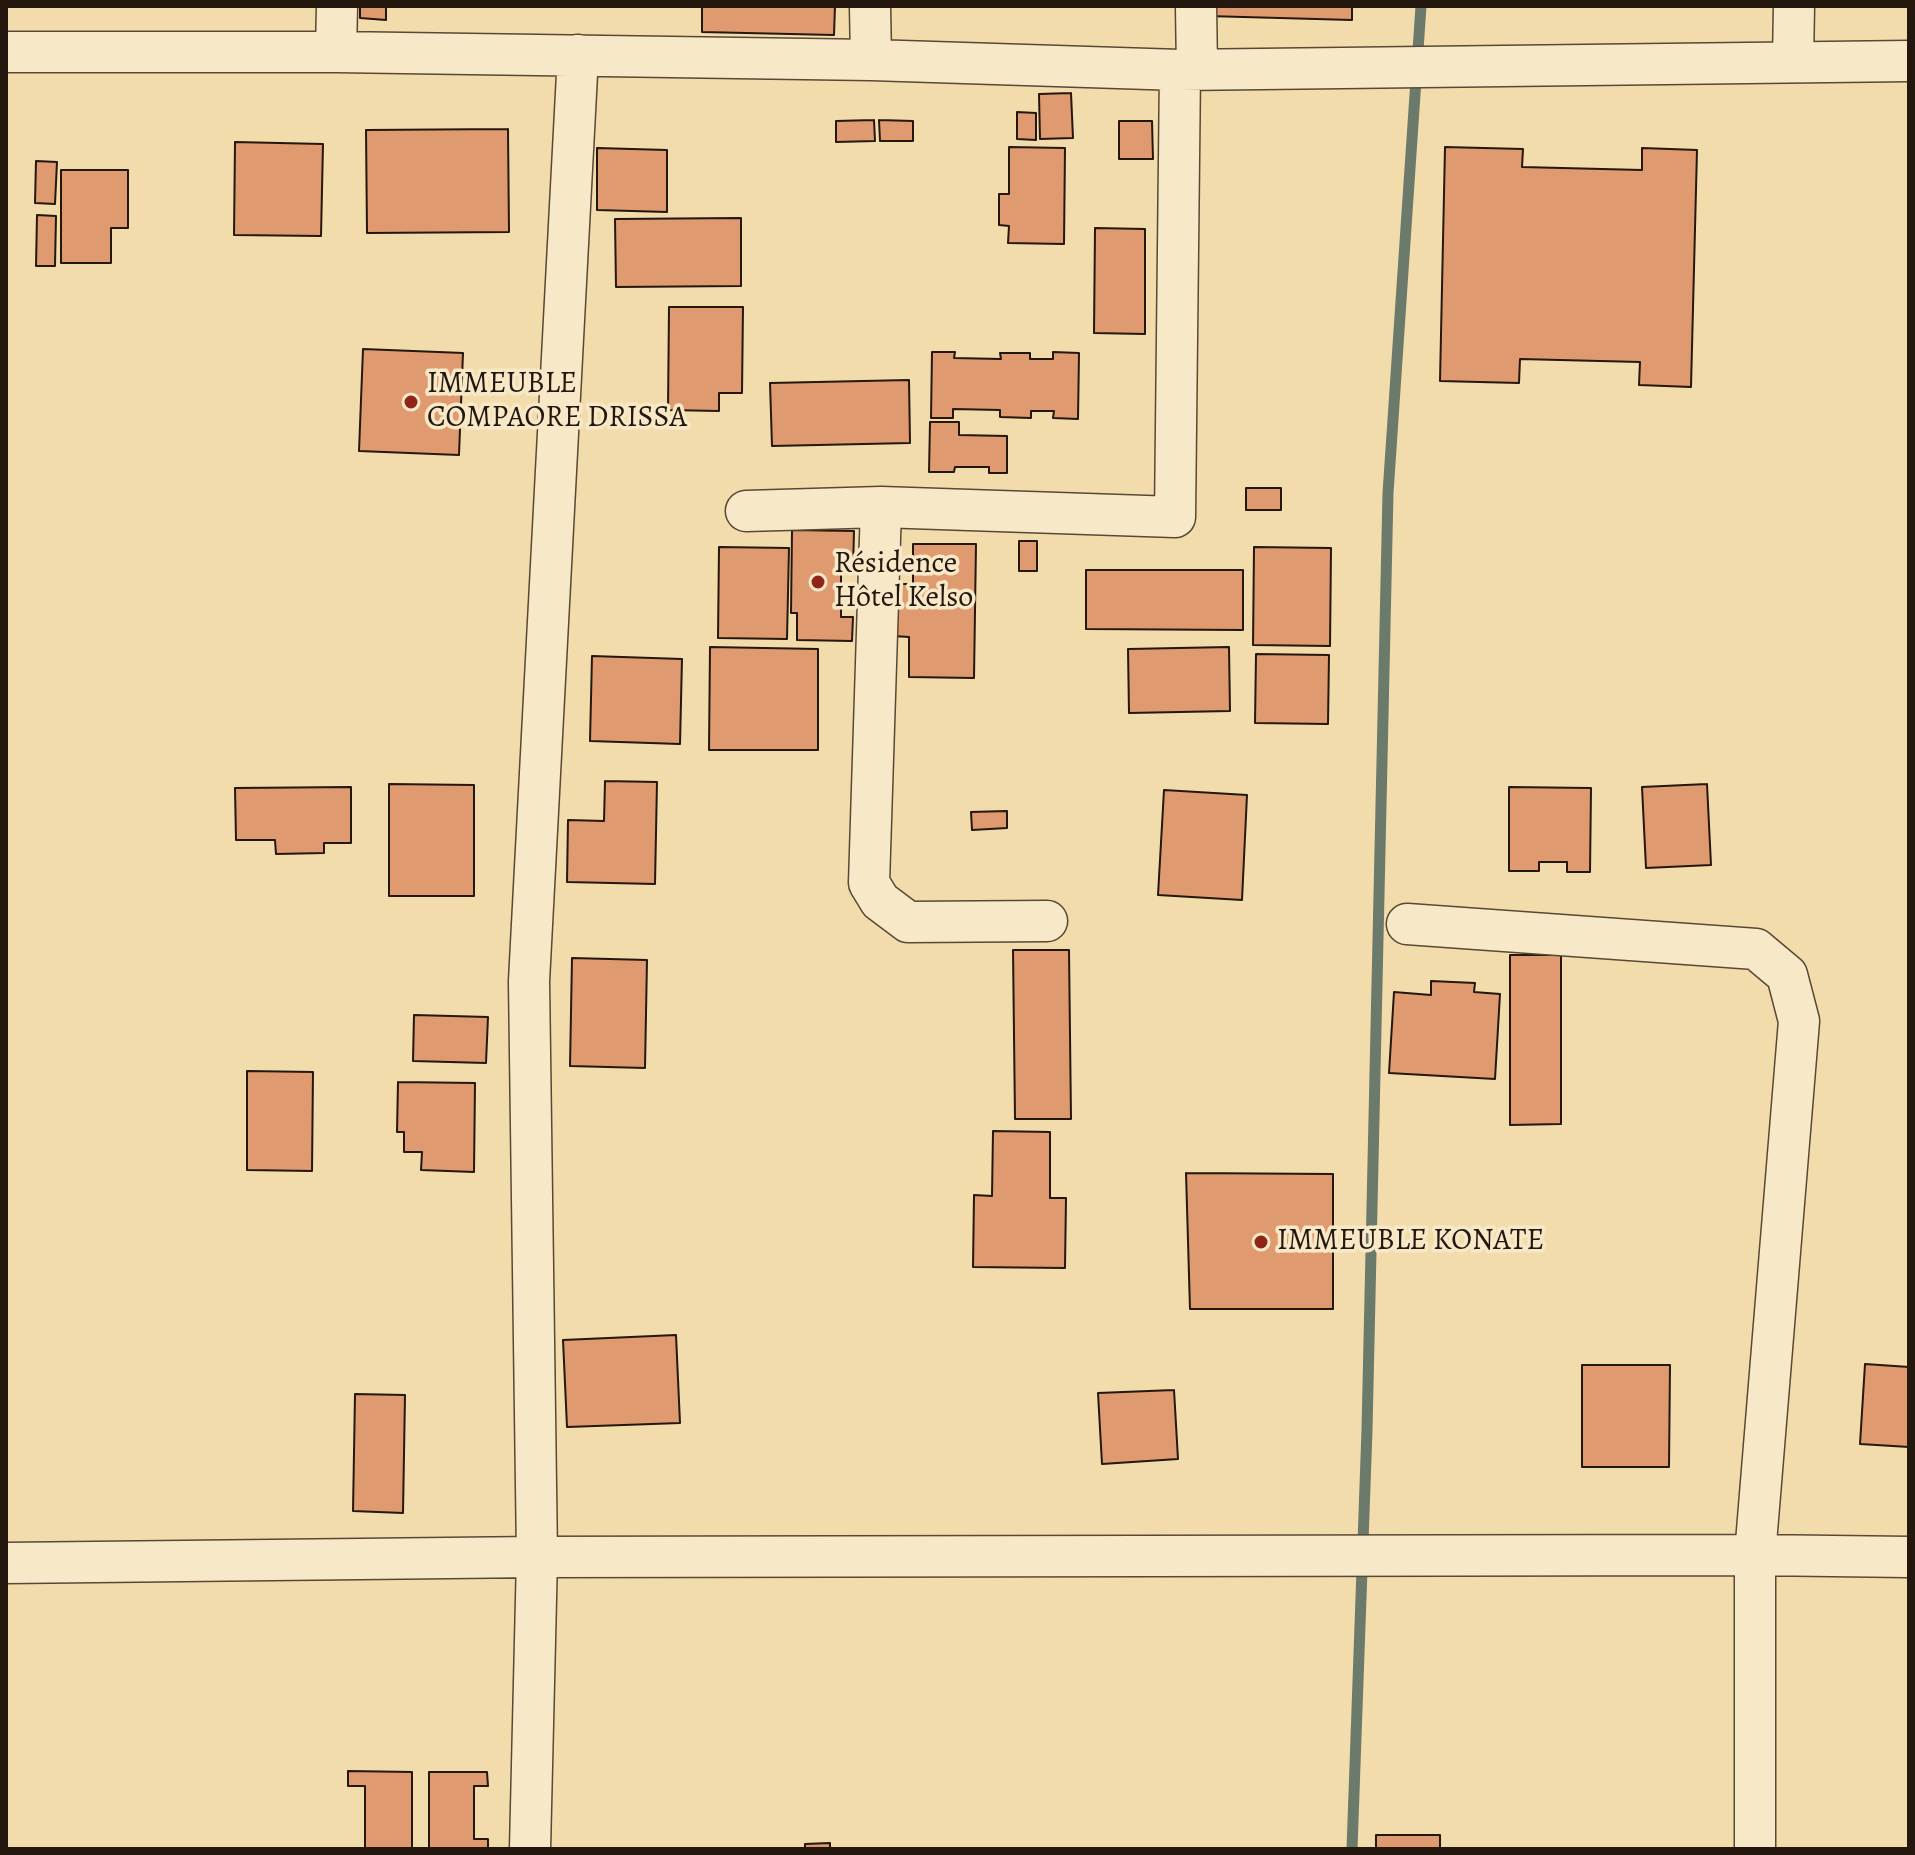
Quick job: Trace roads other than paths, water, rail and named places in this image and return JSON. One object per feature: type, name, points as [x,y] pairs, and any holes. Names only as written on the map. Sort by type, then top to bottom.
[{"type":"street","points":[[336,52],[337,6]]},
{"type":"street","points":[[870,6],[871,60]]},
{"type":"street","points":[[746,511],[881,507],[1175,517],[1189,70],[1196,6]]},
{"type":"street","points":[[1793,60],[1794,6]]},
{"type":"street","points":[[6,52],[578,55],[1189,70],[1793,60],[1909,61]]},
{"type":"street","points":[[530,1849],[537,1557],[529,981],[578,55]]},
{"type":"street","points":[[881,507],[869,883],[880,901],[908,922],[1047,921]]},
{"type":"street","points":[[1407,924],[1756,949],[1787,975],[1799,1021],[1755,1555],[1755,1849]]},
{"type":"street","points":[[6,1563],[537,1557],[1909,1557]]},
{"type":"waterway","points":[[1352,1849],[1367,1430],[1388,493],[1421,6]]},
{"type":"place","name":"IMMEUBLE COMPAORE DRISSA","points":[[411,402]]},
{"type":"place","name":"Résidence Hôtel Kelso","points":[[818,582]]},
{"type":"place","name":"IMMEUBLE KONATE","points":[[1261,1242]]}]
